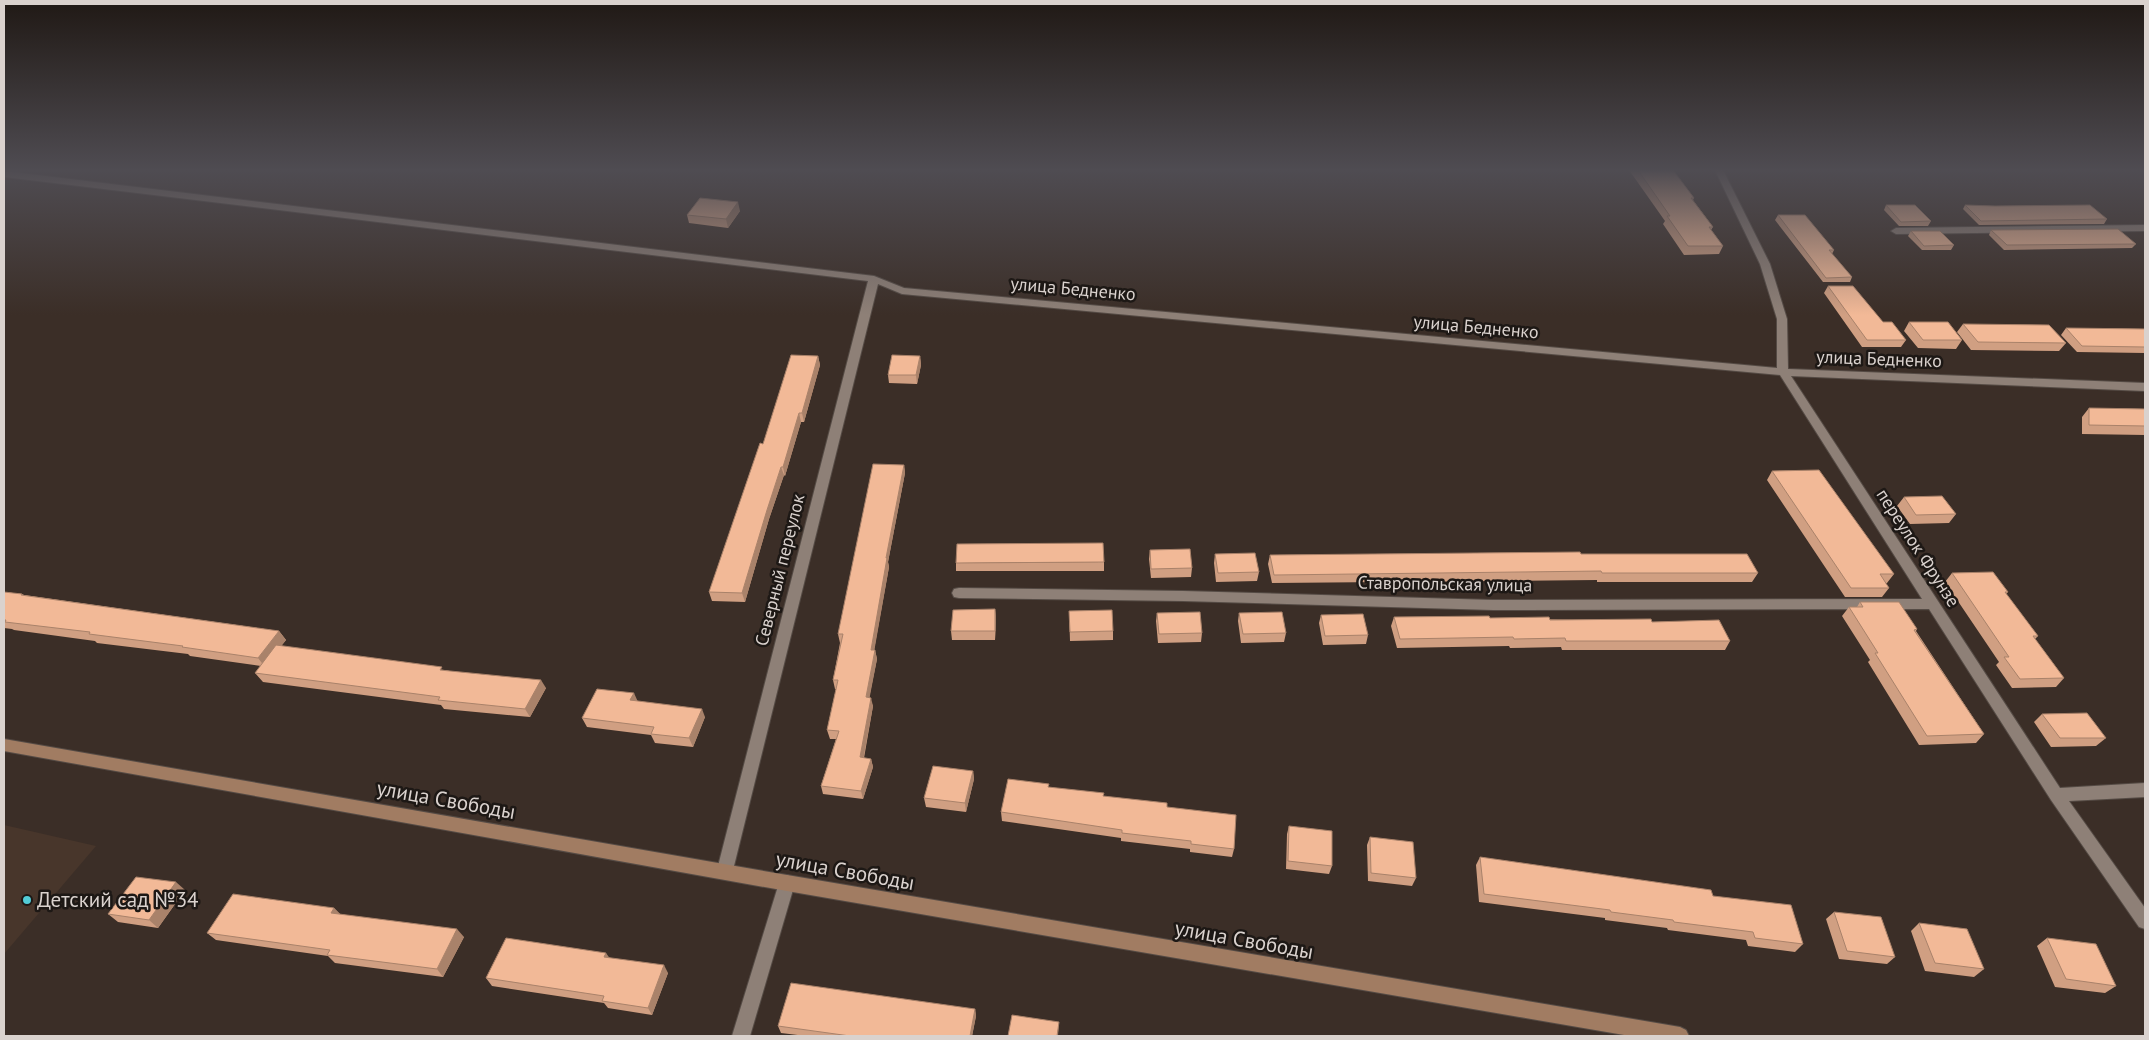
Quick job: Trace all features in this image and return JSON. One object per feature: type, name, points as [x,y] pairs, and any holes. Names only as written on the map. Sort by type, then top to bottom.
[{"type":"main road","name":"улица Свободы","points":[[4,745],[725,870],[787,883],[1680,1036]]},
{"type":"street","name":"улица Бедненко","points":[[373,219],[874,279],[902,291],[1783,372],[2145,387]]},
{"type":"street","points":[[1743,219],[1765,264],[1782,319],[1783,372]]},
{"type":"street","points":[[1896,231],[2145,228]]},
{"type":"street","name":"Северный переулок","points":[[725,870],[874,279]]},
{"type":"street","name":"переулок Фрунзе","points":[[1783,372],[2056,795],[2145,921]]},
{"type":"street","name":"Ставропольская улица","points":[[958,593],[1183,596],[1493,605],[1932,604]]},
{"type":"street","points":[[2056,795],[2145,790]]},
{"type":"street","points":[[741,1036],[787,883]]},
{"type":"shaded area","name":"Детский сад №34","points":[[4,825],[96,846],[4,954]]},
{"type":"building","points":[[1669,219],[1707,219],[1713,227],[1709,227],[1723,246],[1688,246]]},
{"type":"building","points":[[1781,219],[1808,219],[1834,250],[1829,250],[1852,277],[1826,278]]},
{"type":"building","points":[[1898,219],[1929,219],[1931,221],[1901,222]]},
{"type":"building","points":[[1979,219],[2107,219],[1981,221]]},
{"type":"building","points":[[2118,229],[2136,244],[2007,245],[1991,230]]},
{"type":"building","points":[[1911,231],[1940,231],[1954,245],[1924,246]]},
{"type":"building","points":[[1828,286],[1853,286],[1883,322],[1892,322],[1906,340],[1867,340]]},
{"type":"building","points":[[1909,322],[1948,322],[1962,340],[1923,340]]},
{"type":"building","points":[[1963,324],[2049,325],[2066,343],[1978,342]]},
{"type":"building","points":[[2066,328],[2145,329],[2145,347],[2082,346]]},
{"type":"building","points":[[791,355],[818,356],[802,413],[799,413],[783,467],[781,467],[742,593],[709,592],[760,443],[763,444]]},
{"type":"building","points":[[892,355],[920,356],[916,375],[888,375]]},
{"type":"building","points":[[2089,408],[2145,409],[2145,426],[2089,425]]},
{"type":"building","points":[[873,464],[904,465],[871,650],[875,650],[866,697],[871,698],[860,757],[871,759],[861,791],[821,786],[839,731],[827,730],[838,680],[833,680],[843,634],[838,634]]},
{"type":"building","points":[[1819,470],[1894,574],[1880,574],[1889,588],[1851,588],[1772,471]]},
{"type":"building","points":[[1942,496],[1956,514],[1916,515],[1904,497]]},
{"type":"building","points":[[1103,543],[1104,562],[956,563],[957,544]]},
{"type":"building","points":[[1190,549],[1192,568],[1151,569],[1150,550]]},
{"type":"building","points":[[1580,552],[1581,554],[1747,554],[1758,573],[1602,573],[1601,571],[1274,575],[1270,555]]},
{"type":"building","points":[[1255,553],[1259,572],[1218,573],[1215,554]]},
{"type":"building","points":[[1993,572],[2008,592],[2005,592],[2038,636],[2033,636],[2064,678],[2020,679],[2004,657],[2009,657],[1952,573]]},
{"type":"building","points":[[4,592],[279,631],[258,658],[89,634],[90,632],[5,622]]},
{"type":"building","points":[[1860,602],[1899,602],[1917,629],[1914,630],[1984,734],[1927,736],[1875,653],[1878,653],[1849,607],[1863,607]]},
{"type":"building","points":[[995,609],[995,631],[951,631],[953,610]]},
{"type":"building","points":[[1112,610],[1113,631],[1070,632],[1069,611]]},
{"type":"building","points":[[1200,612],[1202,633],[1159,634],[1157,613]]},
{"type":"building","points":[[1282,612],[1286,633],[1243,634],[1239,613]]},
{"type":"building","points":[[1363,614],[1368,635],[1325,636],[1321,615]]},
{"type":"building","points":[[1489,616],[1490,618],[1549,617],[1550,620],[1651,619],[1652,622],[1719,620],[1730,641],[1566,641],[1565,638],[1514,639],[1513,637],[1400,639],[1394,617]]},
{"type":"building","points":[[276,645],[442,667],[440,670],[541,680],[525,709],[438,700],[440,697],[255,673]]},
{"type":"building","points":[[597,689],[634,693],[630,700],[702,709],[689,738],[651,734],[654,727],[582,718]]},
{"type":"building","points":[[2087,713],[2106,738],[2060,738],[2042,714]]},
{"type":"building","points":[[933,766],[973,771],[965,803],[924,798]]},
{"type":"building","points":[[1008,779],[1049,784],[1048,787],[1104,793],[1103,796],[1167,803],[1167,807],[1236,815],[1234,849],[1191,844],[1191,841],[1122,833],[1122,830],[1001,812]]},
{"type":"building","points":[[1289,826],[1332,831],[1332,866],[1288,861]]},
{"type":"building","points":[[1370,837],[1413,842],[1416,878],[1371,873]]},
{"type":"building","points":[[1480,857],[1711,890],[1713,896],[1791,905],[1803,944],[1755,938],[1753,932],[1674,922],[1673,920],[1611,912],[1610,910],[1484,894]]},
{"type":"building","points":[[136,877],[176,882],[149,920],[108,914]]},
{"type":"building","points":[[233,894],[334,908],[331,913],[457,929],[437,969],[327,955],[330,950],[207,933]]},
{"type":"building","points":[[1834,912],[1881,917],[1895,957],[1847,951]]},
{"type":"building","points":[[1919,923],[1967,929],[1984,969],[1935,963]]},
{"type":"building","points":[[506,938],[606,953],[604,957],[664,965],[648,1008],[602,1001],[604,996],[486,978]]},
{"type":"building","points":[[2047,938],[2096,944],[2116,986],[2066,979]]},
{"type":"building","points":[[791,983],[975,1009],[970,1036],[850,1036],[778,1026]]},
{"type":"building","points":[[1012,1015],[1059,1022],[1057,1036],[1008,1036]]},
{"type":"place","name":"Детский сад №34","points":[[27,900]]}]
